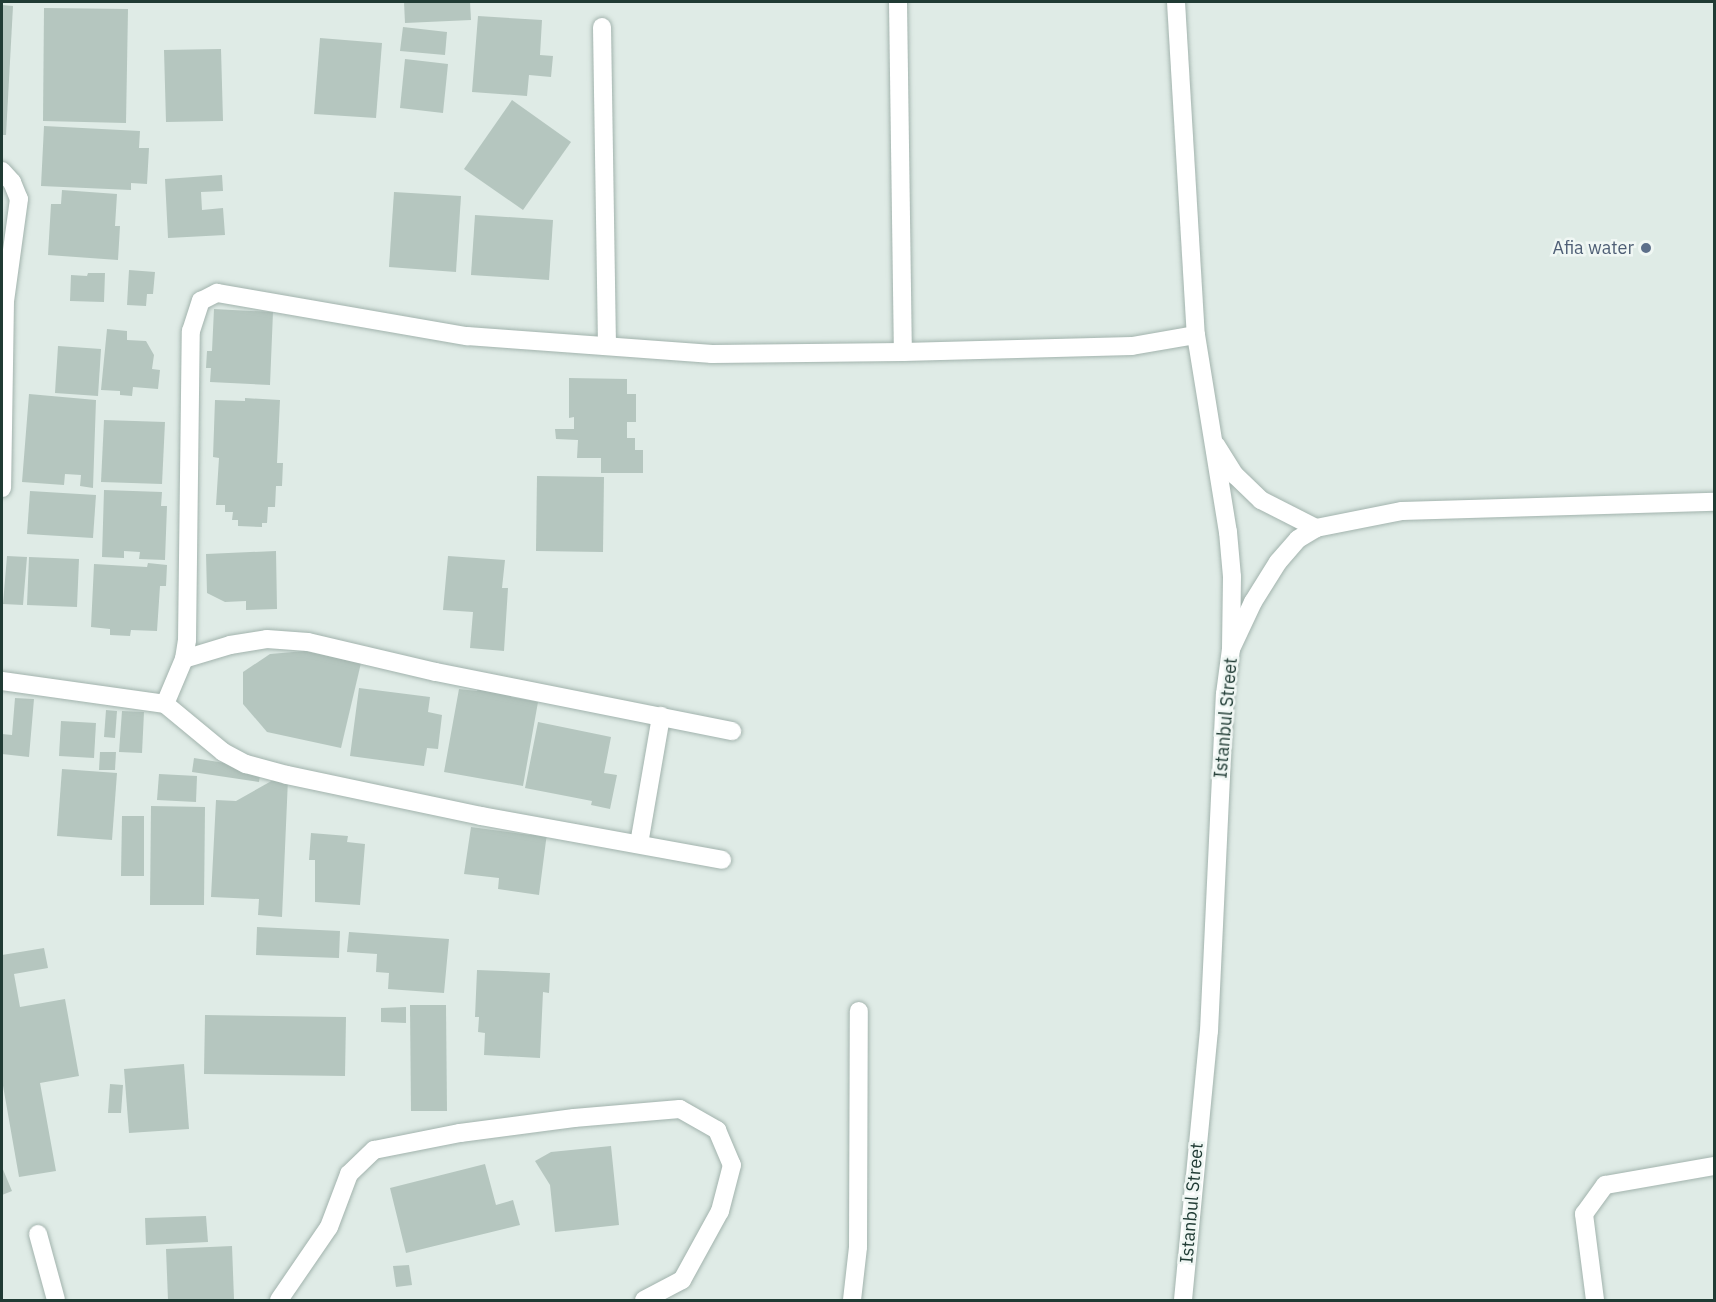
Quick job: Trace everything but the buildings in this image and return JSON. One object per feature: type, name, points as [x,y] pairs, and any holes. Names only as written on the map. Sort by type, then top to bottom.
[{"type":"street","points":[[898,2],[903,352]]},
{"type":"street","points":[[1176,2],[1196,335],[1228,532],[1232,577],[1231,649]]},
{"type":"street","points":[[602,27],[607,345]]},
{"type":"street","points":[[2,171],[12,182],[19,199],[5,301],[2,488]]},
{"type":"street","points":[[165,704],[184,659],[187,640],[191,331],[201,301],[216,293],[467,336],[712,354],[1132,346],[1196,335]]},
{"type":"street","points":[[1211,436],[1235,475],[1261,500],[1316,528]]},
{"type":"street","name":"Istanbul Street","points":[[1183,1300],[1209,1031],[1225,694],[1231,649],[1253,602],[1278,562],[1298,539],[1316,528],[1402,511],[1714,502]]},
{"type":"street","points":[[184,659],[230,645],[267,639],[308,642],[436,672],[732,731]]},
{"type":"street","points":[[2,681],[165,704],[223,752],[246,764],[481,816],[722,860]]},
{"type":"street","points":[[639,844],[661,716]]},
{"type":"street","points":[[852,1300],[858,1246],[859,1011]]},
{"type":"street","points":[[279,1300],[329,1227],[349,1174],[374,1150],[460,1133],[680,1109],[717,1130],[732,1165],[720,1211],[682,1280],[644,1300]]},
{"type":"street","points":[[1595,1300],[1584,1214],[1605,1185],[1714,1166]]},
{"type":"street","points":[[38,1234],[56,1300]]},
{"type":"place","name":"Afia water","points":[[1646,248]]}]
